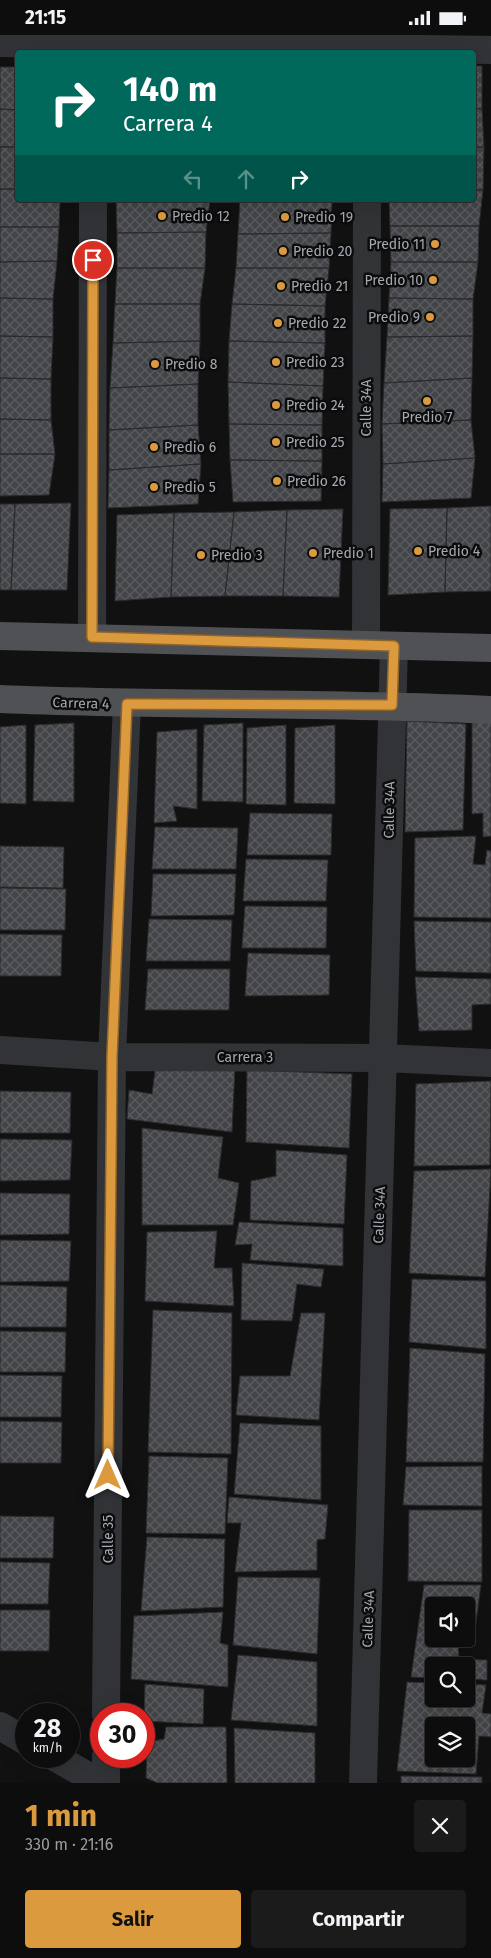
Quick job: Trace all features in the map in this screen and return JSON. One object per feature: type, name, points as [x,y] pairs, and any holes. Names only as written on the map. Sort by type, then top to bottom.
[{"type":"main road","points":[[0,636],[491,648]]},
{"type":"main road","name":"Carrera 4","points":[[0,699],[127,704],[392,705],[491,710]]},
{"type":"street","points":[[0,43],[93,48],[128,40],[367,50],[397,42],[491,50]]},
{"type":"street","points":[[92,637],[93,202]]},
{"type":"street","name":"Calle 34A","points":[[366,645],[367,202]]},
{"type":"street","name":"Calle 34A","points":[[363,1783],[394,646]]},
{"type":"street","name":"Calle 35","points":[[106,1703],[112,1057],[127,704]]},
{"type":"street","name":"Carrera 3","points":[[0,1050],[112,1057],[384,1058],[491,1063]]},
{"type":"street","points":[[0,1726],[15,1735]]},
{"type":"street","points":[[74,1768],[100,1783]]},
{"type":"street","points":[[106,1768],[106,1783]]},
{"type":"building","points":[[476,66],[482,66],[482,109],[476,108]]},
{"type":"building","points":[[0,67],[15,67],[15,110],[0,109]]},
{"type":"building","points":[[476,108],[482,109],[484,147],[476,147]]},
{"type":"building","points":[[0,109],[15,110],[15,147],[0,147]]},
{"type":"building","points":[[0,147],[15,147],[15,189],[0,189]]},
{"type":"building","points":[[476,147],[484,147],[483,190],[476,190]]},
{"type":"building","points":[[0,189],[15,189],[15,202],[60,202],[59,227],[0,227]]},
{"type":"building","points":[[476,190],[483,190],[479,226],[390,226],[389,202],[476,202]]},
{"type":"building","name":"Predio 12","points":[[116,202],[210,202],[206,232],[117,233]]},
{"type":"building","name":"Predio 19","points":[[240,202],[332,202],[331,233],[238,234]]},
{"type":"building","name":"Predio 11","points":[[390,226],[479,226],[478,262],[391,262]]},
{"type":"building","points":[[0,227],[59,227],[57,261],[0,262]]},
{"type":"building","points":[[206,232],[205,268],[117,268],[117,233]]},
{"type":"building","name":"Predio 20","points":[[331,233],[329,268],[236,268],[238,234]]},
{"type":"building","points":[[57,261],[53,299],[0,298],[0,262]]},
{"type":"building","name":"Predio 10","points":[[391,262],[478,262],[473,299],[389,298]]},
{"type":"building","points":[[117,268],[205,268],[200,304],[115,304]]},
{"type":"building","name":"Predio 21","points":[[236,268],[329,268],[325,306],[232,304]]},
{"type":"building","points":[[0,298],[53,299],[53,337],[0,336]]},
{"type":"building","name":"Predio 9","points":[[389,298],[473,299],[473,336],[387,337]]},
{"type":"building","points":[[115,304],[200,304],[200,341],[113,343]]},
{"type":"building","name":"Predio 22","points":[[232,304],[325,306],[325,343],[229,341]]},
{"type":"building","points":[[0,336],[53,337],[51,379],[0,378]]},
{"type":"building","points":[[473,336],[472,378],[384,383],[387,337]]},
{"type":"building","name":"Predio 8","points":[[200,341],[198,384],[110,388],[113,343]]},
{"type":"building","name":"Predio 23","points":[[229,341],[325,343],[323,386],[228,382]]},
{"type":"building","points":[[0,378],[51,379],[51,420],[0,419]]},
{"type":"building","name":"Predio 7","points":[[472,378],[471,420],[382,424],[384,383]]},
{"type":"building","name":"Predio 24","points":[[228,382],[323,386],[322,425],[229,424]]},
{"type":"building","points":[[198,384],[198,425],[109,430],[110,388]]},
{"type":"building","points":[[0,419],[51,420],[55,454],[0,454]]},
{"type":"building","points":[[471,420],[475,458],[383,464],[382,424]]},
{"type":"building","name":"Predio 25","points":[[229,424],[322,425],[322,461],[230,460]]},
{"type":"building","name":"Predio 6","points":[[198,425],[201,464],[109,470],[109,430]]},
{"type":"building","points":[[0,454],[55,454],[49,495],[0,496]]},
{"type":"building","points":[[475,458],[471,498],[382,502],[383,464]]},
{"type":"building","name":"Predio 26","points":[[230,460],[322,461],[321,501],[233,502]]},
{"type":"building","name":"Predio 5","points":[[201,464],[198,504],[108,508],[109,470]]},
{"type":"building","points":[[71,503],[67,590],[11,590],[15,504]]},
{"type":"building","points":[[0,504],[15,504],[11,590],[0,590]]},
{"type":"building","points":[[491,506],[491,591],[445,592],[447,508]]},
{"type":"building","name":"Predio 4","points":[[447,508],[445,592],[388,595],[390,509]]},
{"type":"building","name":"Predio 1","points":[[343,509],[339,597],[283,596],[287,510]]},
{"type":"building","points":[[287,510],[283,596],[225,596],[234,512]]},
{"type":"building","name":"Predio 3","points":[[234,512],[225,596],[171,597],[174,513]]},
{"type":"building","points":[[174,513],[171,597],[115,601],[117,515]]},
{"type":"building","points":[[472,720],[491,721],[491,836],[483,837],[483,813],[472,814]]},
{"type":"building","points":[[407,721],[466,724],[463,830],[405,832]]},
{"type":"building","points":[[74,723],[74,802],[33,801],[35,725]]},
{"type":"building","points":[[243,723],[243,802],[202,801],[204,725]]},
{"type":"building","points":[[26,725],[26,804],[0,803],[0,727]]},
{"type":"building","points":[[286,725],[286,805],[246,804],[247,728]]},
{"type":"building","points":[[335,725],[335,804],[294,803],[295,728]]},
{"type":"building","points":[[197,729],[197,809],[173,806],[177,821],[154,823],[157,732]]},
{"type":"building","points":[[250,813],[332,814],[331,855],[247,855]]},
{"type":"building","points":[[155,827],[238,828],[236,869],[152,869]]},
{"type":"building","points":[[476,836],[473,864],[485,865],[487,850],[491,851],[491,918],[414,917],[415,838]]},
{"type":"building","points":[[0,846],[64,847],[63,888],[0,887]]},
{"type":"building","points":[[246,859],[328,860],[326,901],[243,901]]},
{"type":"building","points":[[153,874],[236,874],[234,915],[151,916]]},
{"type":"building","points":[[0,888],[66,889],[65,930],[0,930]]},
{"type":"building","points":[[245,906],[327,907],[326,948],[242,948]]},
{"type":"building","points":[[149,919],[232,920],[230,961],[146,961]]},
{"type":"building","points":[[414,921],[491,922],[491,973],[416,971]]},
{"type":"building","points":[[0,934],[62,935],[61,976],[0,976]]},
{"type":"building","points":[[248,953],[330,955],[329,995],[245,996]]},
{"type":"building","points":[[148,969],[230,969],[229,1010],[145,1010]]},
{"type":"building","points":[[415,977],[491,979],[491,1004],[472,1005],[472,1030],[419,1031]]},
{"type":"building","points":[[156,1063],[235,1066],[232,1132],[127,1119],[129,1090],[152,1094]]},
{"type":"building","points":[[247,1070],[352,1074],[349,1148],[246,1142]]},
{"type":"building","points":[[491,1081],[490,1165],[414,1166],[416,1084]]},
{"type":"building","points":[[0,1091],[71,1092],[70,1133],[0,1133]]},
{"type":"building","points":[[142,1128],[223,1137],[218,1178],[239,1183],[233,1225],[142,1225]]},
{"type":"building","points":[[0,1139],[72,1140],[70,1180],[0,1181]]},
{"type":"building","points":[[276,1150],[347,1155],[344,1224],[250,1220],[251,1181],[276,1176]]},
{"type":"building","points":[[491,1169],[485,1277],[409,1273],[414,1171]]},
{"type":"building","points":[[0,1193],[70,1194],[69,1234],[0,1235]]},
{"type":"building","points":[[239,1222],[343,1228],[343,1266],[250,1260],[252,1244],[235,1245]]},
{"type":"building","points":[[217,1231],[214,1268],[232,1268],[234,1306],[145,1301],[147,1232]]},
{"type":"building","points":[[0,1240],[71,1241],[69,1281],[0,1282]]},
{"type":"building","points":[[242,1263],[324,1269],[321,1287],[297,1284],[292,1321],[241,1320]]},
{"type":"building","points":[[412,1279],[486,1281],[486,1349],[409,1342]]},
{"type":"building","points":[[0,1285],[67,1287],[66,1327],[0,1327]]},
{"type":"building","points":[[153,1310],[232,1313],[231,1454],[148,1452]]},
{"type":"building","points":[[301,1313],[325,1313],[319,1420],[236,1415],[240,1376],[290,1376]]},
{"type":"building","points":[[0,1331],[66,1332],[65,1372],[0,1372]]},
{"type":"building","points":[[410,1348],[485,1354],[483,1462],[406,1462]]},
{"type":"building","points":[[0,1375],[62,1376],[61,1417],[0,1417]]},
{"type":"building","points":[[0,1421],[62,1422],[61,1463],[0,1463]]},
{"type":"building","points":[[240,1423],[321,1426],[321,1500],[234,1494]]},
{"type":"building","points":[[149,1456],[228,1458],[225,1534],[146,1533]]},
{"type":"building","points":[[482,1466],[482,1506],[403,1505],[406,1467]]},
{"type":"building","points":[[229,1497],[328,1505],[325,1539],[317,1540],[317,1570],[235,1572],[241,1523],[227,1523]]},
{"type":"building","points":[[409,1510],[482,1510],[482,1582],[408,1581]]},
{"type":"building","points":[[0,1516],[54,1517],[53,1558],[0,1558]]},
{"type":"building","points":[[147,1537],[225,1539],[223,1607],[141,1611]]},
{"type":"building","points":[[0,1562],[50,1563],[48,1604],[0,1604]]},
{"type":"building","points":[[238,1577],[320,1578],[317,1654],[233,1645]]},
{"type":"building","points":[[424,1585],[481,1585],[475,1629],[475,1597],[425,1597],[425,1647],[458,1647],[459,1657],[425,1657],[425,1678],[411,1677]]},
{"type":"building","points":[[0,1610],[50,1610],[49,1651],[0,1651]]},
{"type":"building","points":[[223,1612],[220,1643],[228,1645],[228,1687],[131,1679],[134,1616]]},
{"type":"building","points":[[238,1655],[317,1662],[317,1726],[231,1720]]},
{"type":"building","points":[[475,1660],[487,1660],[487,1680],[475,1679]]},
{"type":"building","points":[[407,1682],[425,1683],[425,1707],[475,1707],[475,1684],[486,1685],[482,1713],[491,1714],[491,1737],[479,1736],[476,1774],[397,1771]]},
{"type":"building","points":[[145,1684],[204,1689],[203,1724],[155,1722],[155,1703],[144,1703]]},
{"type":"building","points":[[166,1727],[226,1727],[227,1783],[158,1783],[146,1778],[146,1768],[155,1768],[155,1741],[164,1739]]},
{"type":"building","points":[[234,1728],[315,1733],[315,1783],[235,1783]]},
{"type":"building","points":[[401,1776],[482,1777],[482,1783],[401,1783]]},
{"type":"place","name":"Predio 12","points":[[162,216]]},
{"type":"place","name":"Predio 19","points":[[285,217]]},
{"type":"place","name":"Predio 11","points":[[435,244]]},
{"type":"place","name":"Predio 20","points":[[283,251]]},
{"type":"place","name":"Predio 10","points":[[433,280]]},
{"type":"place","name":"Predio 21","points":[[281,286]]},
{"type":"place","name":"Predio 9","points":[[430,317]]},
{"type":"place","name":"Predio 22","points":[[278,323]]},
{"type":"place","name":"Predio 23","points":[[276,362]]},
{"type":"place","name":"Predio 8","points":[[155,364]]},
{"type":"place","name":"Predio 7","points":[[427,401]]},
{"type":"place","name":"Predio 24","points":[[276,405]]},
{"type":"place","name":"Predio 25","points":[[276,442]]},
{"type":"place","name":"Predio 6","points":[[154,447]]},
{"type":"place","name":"Predio 26","points":[[277,481]]},
{"type":"place","name":"Predio 5","points":[[154,487]]},
{"type":"place","name":"Predio 4","points":[[418,551]]},
{"type":"place","name":"Predio 1","points":[[313,553]]},
{"type":"place","name":"Predio 3","points":[[201,555]]},
{"type":"route","points":[[93,260],[92,637],[394,646],[392,705],[127,704],[112,1057],[108,1475]]}]
